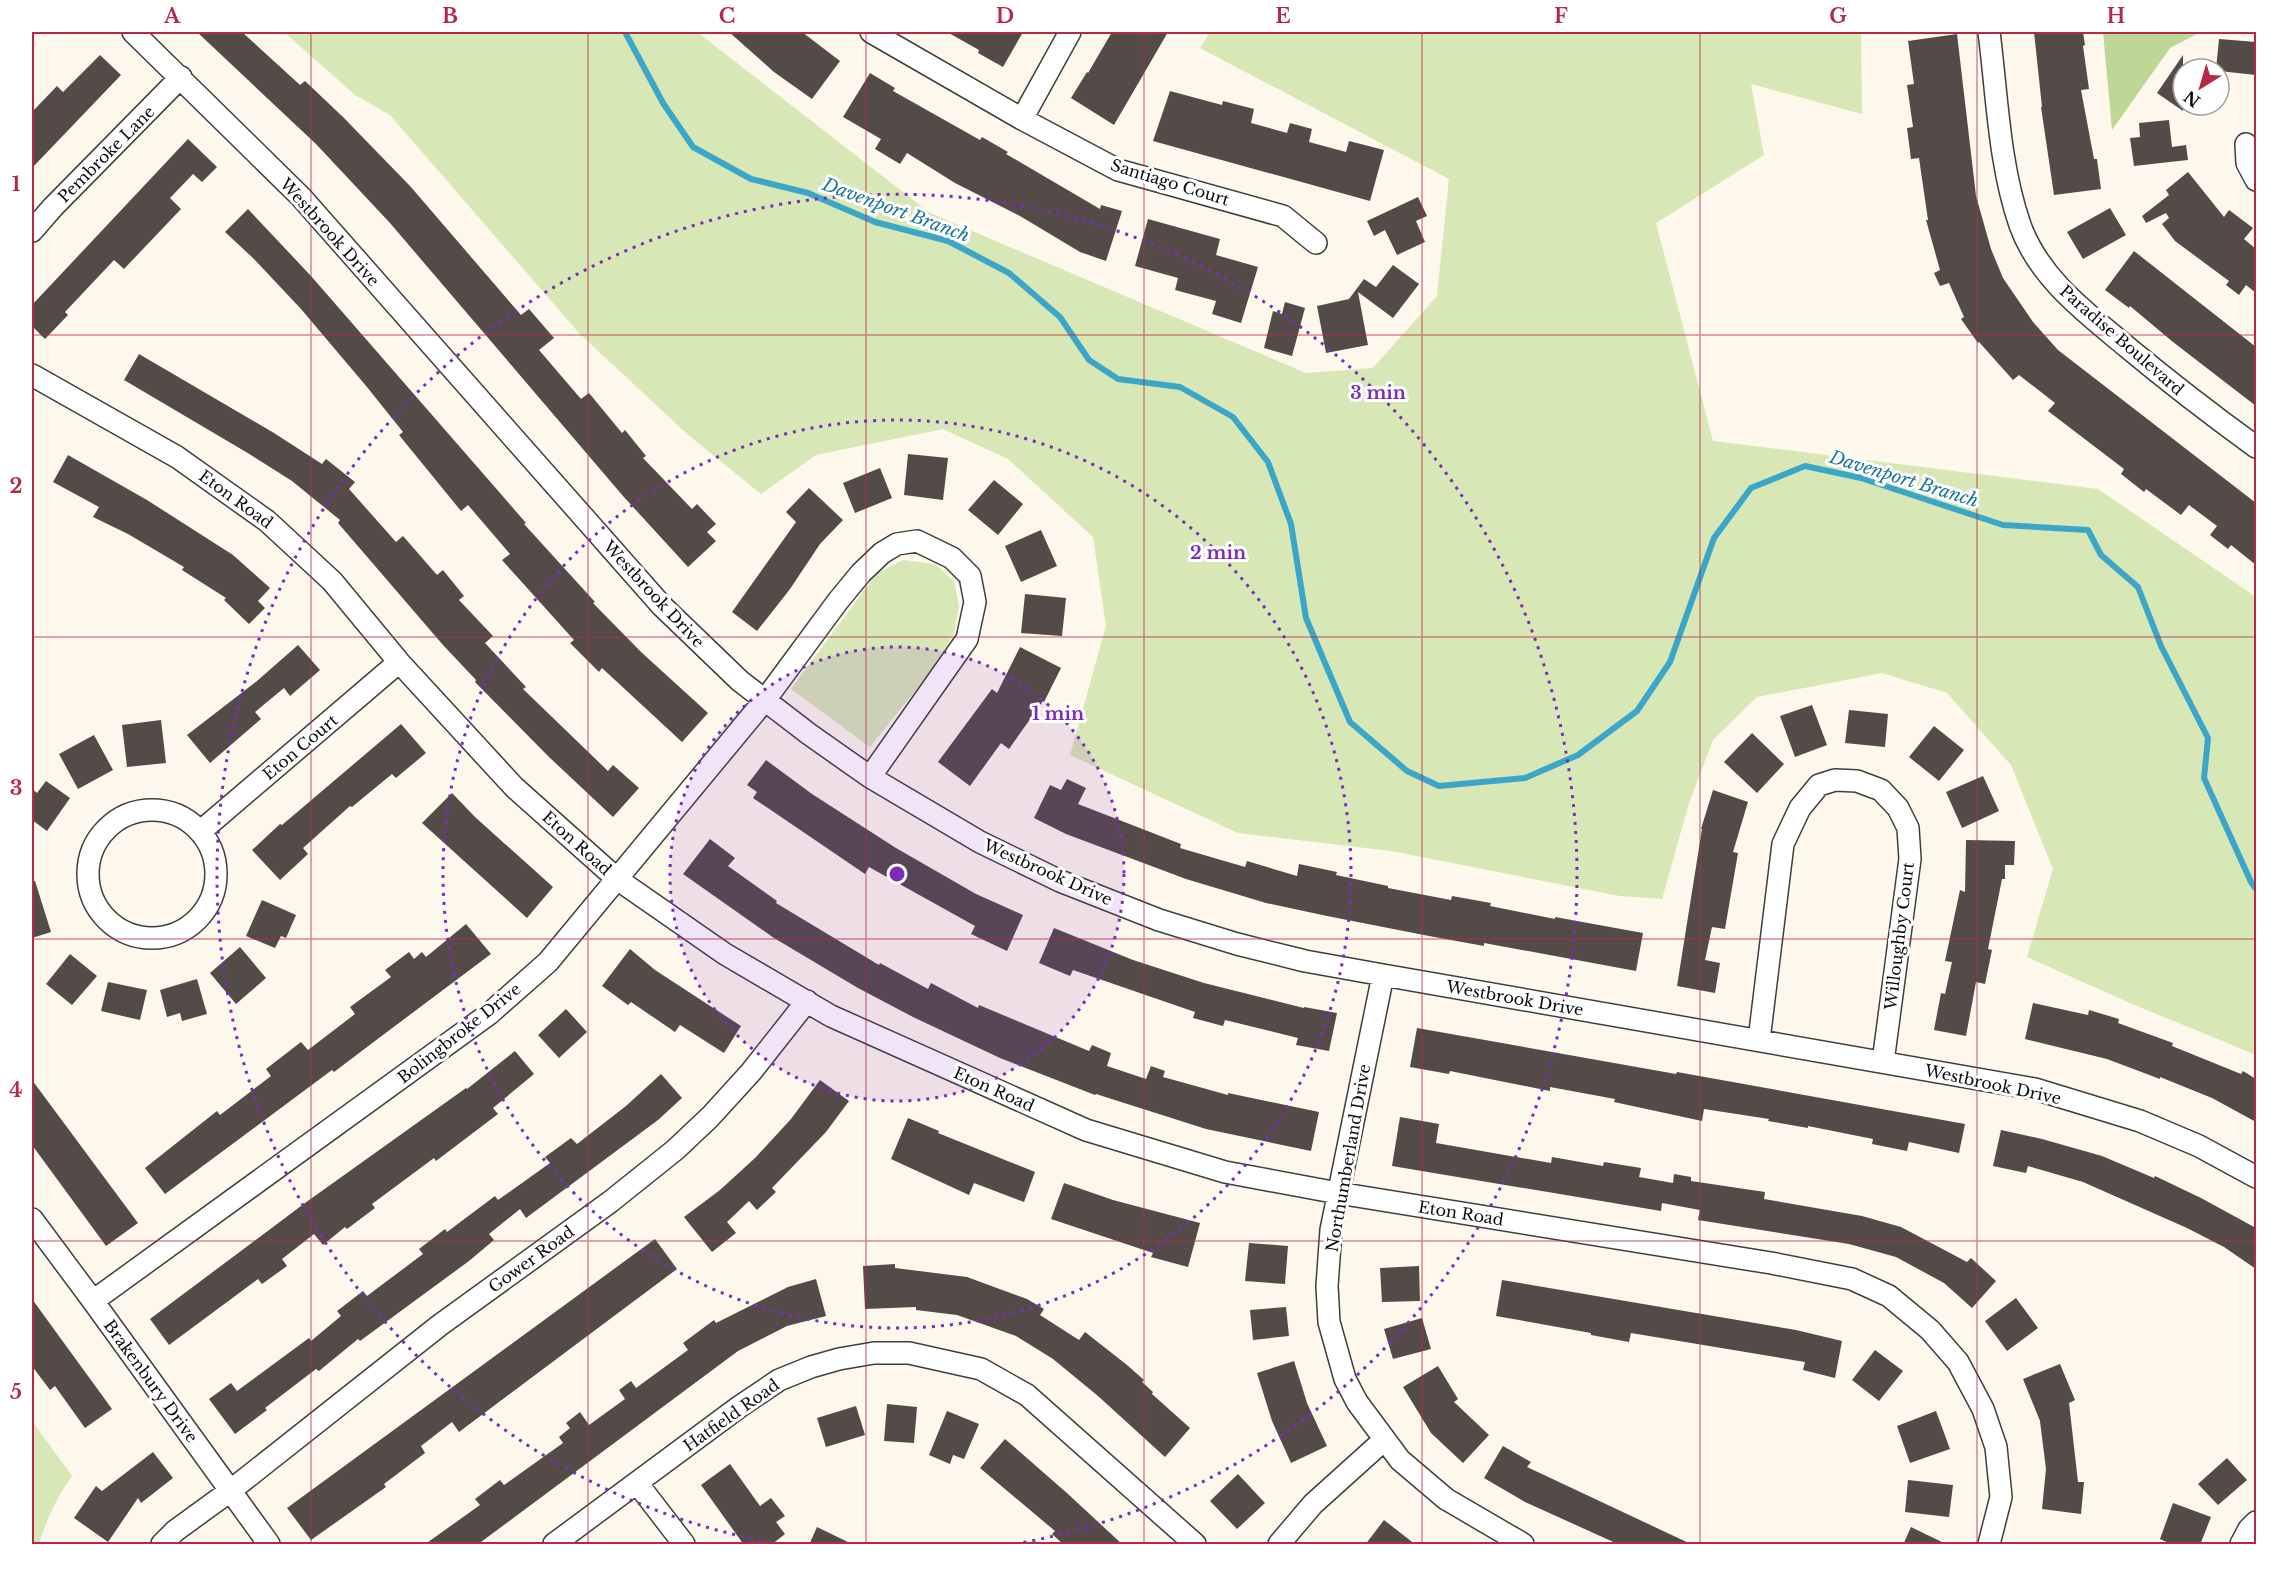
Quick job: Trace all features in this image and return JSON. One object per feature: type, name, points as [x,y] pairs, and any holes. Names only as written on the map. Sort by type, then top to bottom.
[{"type":"street","name":"Westbrook Drive","points":[[133,32],[301,197],[662,606],[740,681],[808,734],[870,777],[980,842],[1060,881],[1148,915],[1237,944],[1305,961],[2035,1089],[2140,1121],[2199,1146],[2256,1177]]},
{"type":"street","name":"Santiago Court","points":[[871,32],[1022,119],[1118,170],[1283,216],[1316,243]]},
{"type":"street","points":[[1022,119],[1070,32]]},
{"type":"street","name":"Paradise Boulevard","points":[[1989,32],[2008,182],[2020,226],[2035,257],[2066,295],[2182,393],[2256,447]]},
{"type":"street","name":"Pembroke Lane","points":[[32,231],[181,78]]},
{"type":"street","points":[[2246,144],[2247,163],[2256,180]]},
{"type":"street","name":"Eton Road","points":[[32,375],[177,457],[267,521],[332,581],[399,663],[514,787],[617,879],[724,954],[831,1016],[1086,1130],[1225,1172],[1338,1193],[1771,1263],[1852,1279],[1889,1296],[1930,1330],[1958,1362],[1983,1409],[1996,1447],[2001,1497],[1989,1545]]},
{"type":"street","name":"Bolingbroke Drive","points":[[93,1301],[489,1014],[548,962],[765,700],[837,601],[861,573],[882,553],[897,544],[917,541],[952,558],[970,576],[975,602],[968,639],[870,777]]},
{"type":"street","name":"Eton Court","points":[[201,831],[399,663]]},
{"type":"street","name":"Willoughby Court","points":[[1759,1040],[1783,844],[1800,808],[1819,785],[1835,780],[1857,781],[1881,790],[1898,808],[1908,828],[1910,859],[1883,1062]]},
{"type":"street","points":[[150,809],[169,811],[186,818],[201,831],[212,849],[217,870],[215,892],[198,919],[190,926],[170,936],[149,938],[128,933],[109,922],[96,905],[89,887],[88,868],[92,850],[101,834],[115,821],[131,812],[150,809]]},
{"type":"street","name":"Northumberland Drive","points":[[1383,975],[1331,1230],[1329,1322],[1345,1379],[1357,1402],[1400,1460],[1446,1499],[1523,1545]]},
{"type":"street","name":"Gower Road","points":[[162,1545],[175,1531],[230,1491],[440,1325],[610,1202],[675,1150],[730,1095],[807,1001]]},
{"type":"street","name":"Brakenbury Drive","points":[[32,1219],[269,1545]]},
{"type":"street","name":"Hatfield Road","points":[[554,1545],[739,1407],[779,1380],[839,1359],[874,1353],[909,1353],[981,1369],[1027,1395],[1195,1545]]},
{"type":"street","points":[[1279,1545],[1313,1504],[1383,1440]]},
{"type":"street","points":[[637,1483],[684,1545]]},
{"type":"street","points":[[2241,1545],[2249,1529],[2256,1522]]},
{"type":"green space","points":[[284,32],[697,32],[930,213],[1306,373],[1373,368],[1437,296],[1449,179],[1200,48],[1210,32],[1861,32],[1862,114],[1751,84],[1764,155],[1656,223],[1713,441],[2098,489],[2256,597],[2256,1055],[2027,957],[2053,869],[2011,765],[1947,693],[1882,673],[1757,697],[1713,740],[1689,803],[1662,899],[1620,896],[1391,851],[1238,833],[1070,755],[1106,626],[1093,537],[1008,459],[943,429],[816,455],[761,494],[686,433],[579,333],[390,115],[355,95]]},
{"type":"green space","points":[[2103,32],[2201,32],[2170,48],[2112,130]]},
{"type":"green space","points":[[903,560],[935,564],[954,581],[959,606],[954,634],[929,673],[870,747],[791,689],[877,573]]},
{"type":"green space","points":[[32,1421],[72,1476],[52,1509],[39,1544],[32,1544]]},
{"type":"building","points":[[197,32],[242,32],[300,85],[305,81],[343,117],[410,186],[521,315],[529,309],[554,338],[539,350],[581,399],[589,393],[622,433],[625,430],[646,456],[643,458],[692,509],[697,504],[716,524],[707,532],[716,541],[688,567],[623,496],[390,223],[316,144]]},
{"type":"building","points":[[729,32],[802,32],[840,61],[812,99],[774,72]]},
{"type":"building","points":[[947,32],[1023,32],[1003,67]]},
{"type":"building","points":[[1112,32],[1168,32],[1114,125],[1071,98]]},
{"type":"building","points":[[2034,32],[2083,32],[2089,89],[2081,90],[2094,159],[2097,159],[2101,189],[2054,195],[2041,107]]},
{"type":"building","points":[[1957,34],[1976,196],[1991,249],[2003,278],[2033,322],[2058,350],[2256,503],[2256,565],[2231,545],[2228,549],[2210,535],[2217,526],[2189,505],[2181,515],[2146,489],[2144,492],[2121,474],[2124,469],[2048,411],[2055,403],[2019,375],[2013,380],[1978,343],[1961,319],[1964,317],[1949,283],[1940,286],[1934,273],[1940,270],[1926,220],[1928,220],[1919,158],[1911,159],[1907,128],[1913,127],[1907,85],[1914,84],[1908,41]]},
{"type":"building","points":[[2219,39],[2256,42],[2256,75],[2231,72],[2231,57],[2217,57]]},
{"type":"building","points":[[100,55],[121,75],[32,168],[32,112],[57,86],[63,92]]},
{"type":"building","points":[[870,73],[895,88],[893,91],[980,140],[982,137],[1008,152],[1006,154],[1100,209],[1101,205],[1122,211],[1106,261],[1080,252],[1020,216],[955,183],[907,153],[900,164],[875,149],[881,139],[843,117]]},
{"type":"building","points":[[2171,73],[2171,103],[2157,93]]},
{"type":"building","points":[[1170,91],[1222,105],[1223,101],[1254,109],[1251,123],[1287,133],[1290,123],[1312,129],[1309,142],[1346,152],[1349,141],[1384,150],[1370,201],[1153,141]]},
{"type":"building","points":[[2169,120],[2172,147],[2186,145],[2188,160],[2134,166],[2130,138],[2140,137],[2139,123]]},
{"type":"building","points":[[188,139],[217,167],[202,182],[193,174],[170,198],[181,209],[124,269],[114,260],[65,312],[68,315],[45,339],[32,326],[32,305]]},
{"type":"building","points":[[2188,172],[2224,217],[2229,210],[2253,228],[2244,239],[2256,249],[2256,293],[2246,285],[2239,295],[2226,285],[2229,281],[2175,241],[2162,224],[2169,218],[2166,213],[2146,223],[2142,216],[2169,195],[2166,190]]},
{"type":"building","points":[[1418,197],[1427,216],[1416,221],[1425,242],[1397,255],[1385,230],[1374,236],[1367,221]]},
{"type":"building","points":[[2110,208],[2126,235],[2083,259],[2067,232]]},
{"type":"building","points":[[248,209],[311,276],[526,523],[524,524],[595,602],[593,603],[641,652],[708,713],[682,742],[602,668],[599,672],[570,643],[574,640],[502,560],[510,554],[468,505],[461,511],[399,435],[403,432],[367,387],[301,309],[225,232]]},
{"type":"building","points":[[1148,219],[1220,239],[1216,255],[1258,267],[1241,323],[1212,314],[1216,301],[1175,290],[1178,278],[1135,266]]},
{"type":"building","points":[[2134,251],[2256,347],[2256,406],[2130,306],[2129,308],[2105,290]]},
{"type":"building","points":[[1393,265],[1419,284],[1393,318],[1358,292],[1368,345],[1326,353],[1317,306],[1349,299],[1364,279],[1376,287]]},
{"type":"building","points":[[1285,302],[1305,308],[1292,356],[1264,348],[1273,311],[1282,314]]},
{"type":"building","points":[[139,354],[274,433],[322,464],[326,459],[355,482],[349,489],[396,542],[403,536],[437,575],[443,570],[464,596],[459,600],[493,636],[485,643],[526,687],[523,689],[608,771],[613,765],[639,788],[613,817],[549,757],[475,682],[476,680],[338,523],[340,520],[292,481],[124,380]]},
{"type":"building","points":[[908,454],[948,458],[943,500],[904,495]]},
{"type":"building","points":[[68,455],[147,500],[233,555],[270,588],[258,601],[265,608],[249,624],[224,600],[226,598],[182,570],[184,567],[128,534],[93,517],[99,507],[53,482]]},
{"type":"building","points":[[880,468],[892,498],[855,513],[843,483]]},
{"type":"building","points":[[994,480],[1023,504],[998,535],[968,510]]},
{"type":"building","points":[[809,488],[843,520],[820,544],[790,589],[757,631],[732,612],[796,522],[786,512]]},
{"type":"building","points":[[1041,530],[1057,566],[1021,582],[1005,546]]},
{"type":"building","points":[[1025,594],[1066,598],[1062,636],[1021,633]]},
{"type":"building","points":[[298,645],[320,670],[290,696],[284,688],[255,712],[261,719],[210,763],[187,735],[257,681]]},
{"type":"building","points":[[1020,647],[1061,668],[1044,702],[1009,749],[1001,743],[970,786],[938,762],[992,689],[997,693]]},
{"type":"building","points":[[1812,705],[1827,745],[1795,757],[1780,716]]},
{"type":"building","points":[[1849,710],[1888,714],[1885,747],[1845,743]]},
{"type":"building","points":[[161,720],[166,763],[127,767],[122,725]]},
{"type":"building","points":[[401,724],[426,753],[396,778],[392,774],[352,807],[350,806],[303,848],[308,854],[280,880],[252,850]]},
{"type":"building","points":[[1934,726],[1964,750],[1939,781],[1909,757]]},
{"type":"building","points":[[1752,733],[1784,764],[1757,793],[1724,762]]},
{"type":"building","points":[[94,735],[113,770],[78,789],[59,754]]},
{"type":"building","points":[[766,760],[812,794],[896,848],[976,894],[1023,915],[1007,951],[971,934],[975,926],[869,867],[865,874],[753,798],[757,792],[747,785]]},
{"type":"building","points":[[1983,776],[1999,811],[1962,828],[1946,792]]},
{"type":"building","points":[[1067,779],[1086,788],[1078,804],[1181,844],[1180,848],[1245,867],[1247,861],[1297,876],[1299,864],[1337,872],[1336,875],[1388,886],[1388,888],[1451,900],[1452,896],[1555,919],[1555,917],[1643,933],[1636,971],[1484,943],[1484,946],[1327,916],[1266,903],[1186,879],[1066,834],[1034,818],[1050,785],[1061,790]]},
{"type":"building","points":[[46,781],[70,798],[47,831],[32,820],[32,789],[37,793]]},
{"type":"building","points":[[1713,790],[1748,802],[1733,852],[1738,853],[1725,929],[1712,927],[1705,960],[1720,963],[1715,993],[1677,986],[1701,829]]},
{"type":"building","points":[[452,793],[475,817],[553,887],[527,918],[422,823]]},
{"type":"building","points":[[710,839],[735,858],[728,866],[777,901],[776,903],[879,965],[880,963],[928,989],[931,983],[978,1008],[979,1005],[1089,1051],[1092,1045],[1111,1053],[1107,1066],[1146,1079],[1151,1066],[1165,1071],[1163,1077],[1228,1095],[1228,1093],[1319,1112],[1311,1151],[1206,1129],[1095,1095],[1000,1058],[913,1017],[858,988],[774,938],[683,874]]},
{"type":"building","points":[[1966,840],[2015,841],[2014,865],[2005,865],[2005,879],[2002,879],[1988,949],[1992,950],[1985,984],[1976,982],[1966,1036],[1934,1030],[1941,993],[1945,994],[1952,962],[1945,961],[1960,890],[1965,892]]},
{"type":"building","points":[[32,881],[35,881],[51,932],[32,938]]},
{"type":"building","points":[[262,900],[296,915],[286,938],[281,936],[275,948],[246,936]]},
{"type":"building","points":[[466,924],[491,954],[334,1072],[332,1070],[165,1194],[145,1168],[217,1111],[220,1115],[271,1076],[266,1069],[301,1042],[308,1050],[355,1014],[350,1007],[391,977],[385,970],[409,952],[414,959],[422,952],[426,957]]},
{"type":"building","points":[[1054,928],[1133,960],[1204,983],[1304,1008],[1337,1013],[1329,1051],[1296,1045],[1298,1038],[1225,1020],[1223,1026],[1193,1018],[1195,1012],[1073,970],[1070,976],[1039,963]]},
{"type":"building","points":[[240,947],[266,978],[236,1004],[210,973]]},
{"type":"building","points":[[630,949],[655,970],[741,1026],[724,1053],[680,1025],[675,1032],[631,1002],[628,1005],[602,986]]},
{"type":"building","points":[[70,954],[97,976],[72,1005],[46,984]]},
{"type":"building","points":[[197,979],[207,1014],[182,1021],[180,1013],[167,1017],[160,990]]},
{"type":"building","points":[[108,982],[147,990],[140,1020],[101,1011]]},
{"type":"building","points":[[2033,1003],[2088,1015],[2089,1010],[2119,1019],[2118,1023],[2173,1043],[2172,1046],[2241,1074],[2243,1071],[2256,1079],[2256,1122],[2212,1098],[2160,1077],[2160,1079],[2107,1059],[2025,1039]]},
{"type":"building","points":[[566,1009],[587,1032],[559,1058],[538,1035]]},
{"type":"building","points":[[1417,1028],[1965,1124],[1959,1153],[1909,1142],[1907,1151],[1872,1144],[1873,1139],[1704,1109],[1702,1121],[1614,1102],[1615,1099],[1550,1087],[1550,1091],[1450,1071],[1449,1074],[1410,1067]]},
{"type":"building","points":[[515,1051],[534,1074],[493,1108],[498,1114],[436,1161],[434,1158],[372,1204],[375,1208],[347,1229],[345,1227],[323,1245],[314,1234],[282,1259],[287,1266],[262,1284],[258,1279],[169,1345],[150,1319],[305,1203],[467,1089]]},
{"type":"building","points":[[661,1074],[682,1098],[658,1120],[526,1218],[520,1209],[489,1234],[494,1240],[469,1261],[360,1341],[358,1339],[319,1371],[316,1369],[235,1434],[209,1399],[231,1383],[237,1391],[309,1338],[311,1341],[341,1316],[337,1311],[363,1291],[367,1296],[423,1254],[419,1249],[445,1229],[447,1232],[495,1196],[498,1200],[550,1163],[545,1157],[571,1138],[577,1144],[626,1106]]},
{"type":"building","points":[[32,1080],[138,1223],[106,1246],[32,1145]]},
{"type":"building","points":[[820,1080],[849,1101],[826,1132],[772,1188],[776,1192],[757,1210],[749,1201],[727,1222],[736,1233],[712,1252],[684,1217],[720,1190],[755,1158],[791,1119]]},
{"type":"building","points":[[1400,1117],[1439,1124],[1436,1143],[1551,1163],[1552,1157],[1603,1166],[1604,1162],[1641,1168],[1639,1177],[1673,1183],[1674,1174],[1691,1177],[1691,1181],[1765,1192],[1764,1199],[1862,1216],[1901,1227],[1967,1262],[1971,1258],[1996,1281],[1972,1308],[1944,1283],[1896,1257],[1849,1244],[1698,1220],[1700,1210],[1662,1203],[1661,1211],[1392,1166]]},
{"type":"building","points":[[908,1118],[939,1131],[938,1133],[1035,1172],[1024,1202],[974,1183],[969,1195],[891,1159]]},
{"type":"building","points":[[2001,1130],[2102,1156],[2154,1178],[2155,1176],[2201,1198],[2256,1228],[2256,1269],[2224,1247],[2187,1228],[2083,1182],[2028,1166],[2026,1173],[1993,1166]]},
{"type":"building","points":[[1064,1183],[1113,1200],[1200,1223],[1188,1267],[1151,1257],[1153,1253],[1051,1219]]},
{"type":"building","points":[[655,1239],[677,1269],[459,1432],[452,1422],[421,1446],[425,1453],[384,1484],[386,1487],[311,1540],[287,1508]]},
{"type":"building","points":[[1249,1243],[1288,1246],[1285,1284],[1245,1281]]},
{"type":"building","points":[[895,1264],[895,1268],[967,1277],[1027,1299],[1044,1309],[1040,1315],[1079,1340],[1085,1332],[1127,1365],[1144,1380],[1142,1382],[1153,1392],[1152,1394],[1190,1428],[1165,1457],[1053,1359],[1016,1336],[957,1315],[916,1310],[916,1307],[865,1309],[863,1266]]},
{"type":"building","points":[[1419,1266],[1420,1301],[1382,1302],[1380,1268]]},
{"type":"building","points":[[816,1279],[826,1316],[787,1326],[738,1351],[477,1545],[424,1545],[480,1505],[475,1499],[500,1480],[504,1485],[563,1443],[559,1437],[570,1428],[566,1423],[580,1412],[589,1425],[625,1399],[619,1390],[631,1381],[636,1388],[688,1350],[683,1343],[714,1320],[716,1323],[788,1287]]},
{"type":"building","points":[[1502,1280],[1796,1330],[1842,1341],[1835,1378],[1803,1370],[1805,1362],[1631,1333],[1629,1342],[1496,1316]]},
{"type":"building","points":[[2016,1298],[2038,1328],[2007,1351],[1985,1321]]},
{"type":"building","points":[[32,1299],[112,1409],[85,1428],[55,1386],[50,1390],[32,1366]]},
{"type":"building","points":[[1286,1307],[1289,1336],[1253,1340],[1250,1310]]},
{"type":"building","points":[[1422,1318],[1431,1349],[1393,1359],[1384,1329]]},
{"type":"building","points":[[1875,1350],[1903,1371],[1879,1401],[1852,1380]]},
{"type":"building","points":[[1294,1361],[1307,1403],[1327,1446],[1291,1463],[1272,1421],[1257,1373]]},
{"type":"building","points":[[2060,1364],[2075,1400],[2069,1403],[2078,1482],[2084,1482],[2081,1514],[2042,1509],[2046,1469],[2040,1421],[2023,1379]]},
{"type":"building","points":[[1438,1366],[1458,1399],[1454,1402],[1489,1435],[1463,1463],[1431,1433],[1403,1387]]},
{"type":"building","points":[[887,1404],[917,1407],[914,1443],[884,1441]]},
{"type":"building","points":[[856,1406],[865,1435],[826,1447],[817,1418]]},
{"type":"building","points":[[947,1411],[979,1424],[964,1459],[953,1455],[950,1464],[929,1455]]},
{"type":"building","points":[[1936,1411],[1950,1449],[1910,1463],[1897,1426]]},
{"type":"building","points":[[1005,1439],[1123,1545],[1064,1545],[1052,1534],[1055,1531],[980,1468]]},
{"type":"building","points":[[1503,1446],[1531,1462],[1527,1467],[1693,1545],[1620,1545],[1525,1502],[1484,1478]]},
{"type":"building","points":[[153,1452],[173,1478],[141,1503],[138,1498],[108,1542],[74,1518],[96,1486],[102,1491]]},
{"type":"building","points":[[2227,1458],[2247,1480],[2218,1505],[2198,1484]]},
{"type":"building","points":[[730,1464],[760,1506],[771,1498],[785,1516],[776,1522],[785,1534],[771,1545],[744,1545],[701,1485]]},
{"type":"building","points":[[1238,1474],[1265,1503],[1237,1529],[1210,1501]]},
{"type":"building","points":[[1908,1480],[1953,1485],[1949,1517],[1905,1512]]},
{"type":"building","points":[[2173,1503],[2211,1517],[2200,1545],[2173,1545],[2160,1539]]},
{"type":"building","points":[[1384,1520],[1416,1545],[1365,1545]]},
{"type":"building","points":[[817,1527],[854,1545],[809,1545]]},
{"type":"building","points":[[1911,1527],[1948,1545],[1903,1545]]},
{"type":"waterway","name":"Davenport Branch","points":[[625,32],[663,103],[693,147],[751,179],[808,193],[875,222],[948,241],[1009,273],[1060,317],[1089,360],[1118,379],[1180,387],[1233,417],[1268,462],[1291,524],[1306,618],[1350,722],[1407,771],[1439,786],[1525,778],[1578,755],[1637,711],[1670,662],[1714,538],[1751,488],[1805,466],[1861,478],[2003,525],[2088,530],[2101,555],[2138,587],[2161,646],[2208,738],[2204,778],[2256,889]]}]
